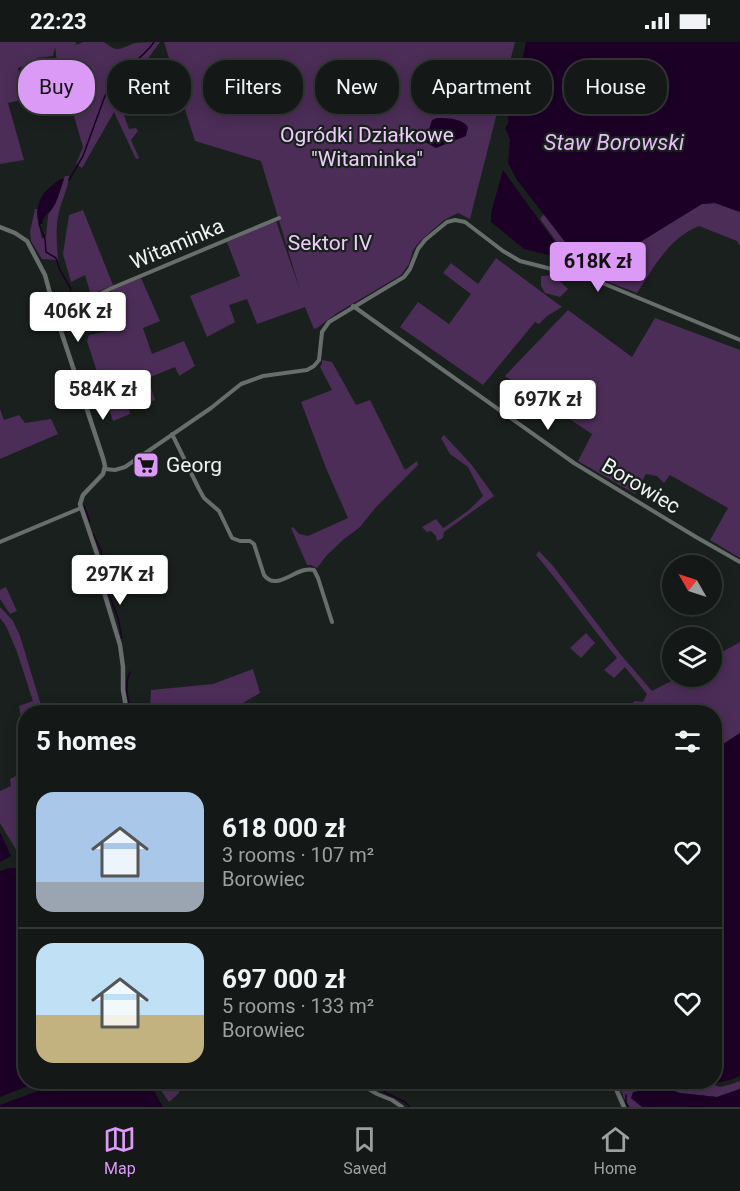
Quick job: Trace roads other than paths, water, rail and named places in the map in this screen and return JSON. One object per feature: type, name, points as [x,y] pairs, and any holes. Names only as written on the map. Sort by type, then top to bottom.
[{"type":"street","name":"Witaminka","points":[[56,316],[78,307],[101,293],[279,218]]},
{"type":"street","points":[[105,469],[115,470],[125,467],[211,408],[244,382],[259,377],[313,368],[318,363],[322,335],[330,321],[404,277],[425,240],[447,222],[463,221],[520,261],[595,280],[740,340]]},
{"type":"street","points":[[0,227],[27,241],[45,275],[56,316],[99,446],[105,469],[99,479],[83,495],[81,508],[98,554],[101,582],[120,645],[126,705]]},
{"type":"street","name":"Borowiec","points":[[353,306],[574,463],[740,562]]},
{"type":"street","points":[[172,434],[201,493],[219,511],[230,536],[237,541],[249,541],[255,545],[266,579],[276,582],[307,569],[313,569],[332,622]]},
{"type":"street","points":[[0,542],[81,508]]},
{"type":"street","points":[[369,1089],[402,1107]]},
{"type":"street","points":[[616,1089],[624,1107]]},
{"type":"water","name":"Staw Borowski","points":[[526,42],[740,42],[740,212],[715,203],[702,204],[616,257],[595,263],[576,256],[517,180],[508,163],[510,139],[505,128],[508,124],[508,114],[552,114],[552,60],[523,60]]},
{"type":"water","points":[[450,118],[462,122],[468,127],[466,136],[436,148],[425,142],[432,120]]},
{"type":"water","points":[[503,170],[565,256],[557,257],[524,249],[491,222],[491,213]]},
{"type":"water","points":[[61,179],[64,179],[55,204],[42,224],[39,224],[38,209],[41,197]]},
{"type":"water","points":[[740,733],[740,1076],[722,1081],[722,745]]},
{"type":"water","points":[[0,832],[11,856],[0,862]]},
{"type":"water","points":[[18,868],[18,1089],[20,1089],[0,1097],[0,871]]},
{"type":"water","points":[[43,1089],[153,1089],[163,1107],[0,1107],[0,1105]]},
{"type":"water","points":[[668,1089],[680,1093],[717,1097],[740,1089],[740,1107],[642,1107],[631,1098],[633,1092]]},
{"type":"waterway","points":[[69,180],[83,156],[109,85],[154,42]]},
{"type":"waterway","points":[[39,224],[45,239],[46,252],[56,258],[71,289],[67,299],[70,307]]},
{"type":"waterway","points":[[84,506],[90,522]]},
{"type":"waterway","points":[[93,534],[101,550],[108,592],[118,618],[122,638]]},
{"type":"waterway","points":[[130,672],[127,687],[130,705]]},
{"type":"waterway","points":[[378,1089],[405,1102],[410,1107]]},
{"type":"waterway","points":[[626,1095],[628,1107]]},
{"type":"place","name":"Georg","points":[[146,465]]},
{"type":"park label","name":"Ogródki Działkowe \"Witaminka\"","points":[[367,147]]},
{"type":"park label","name":"Sektor IV","points":[[330,243]]}]
